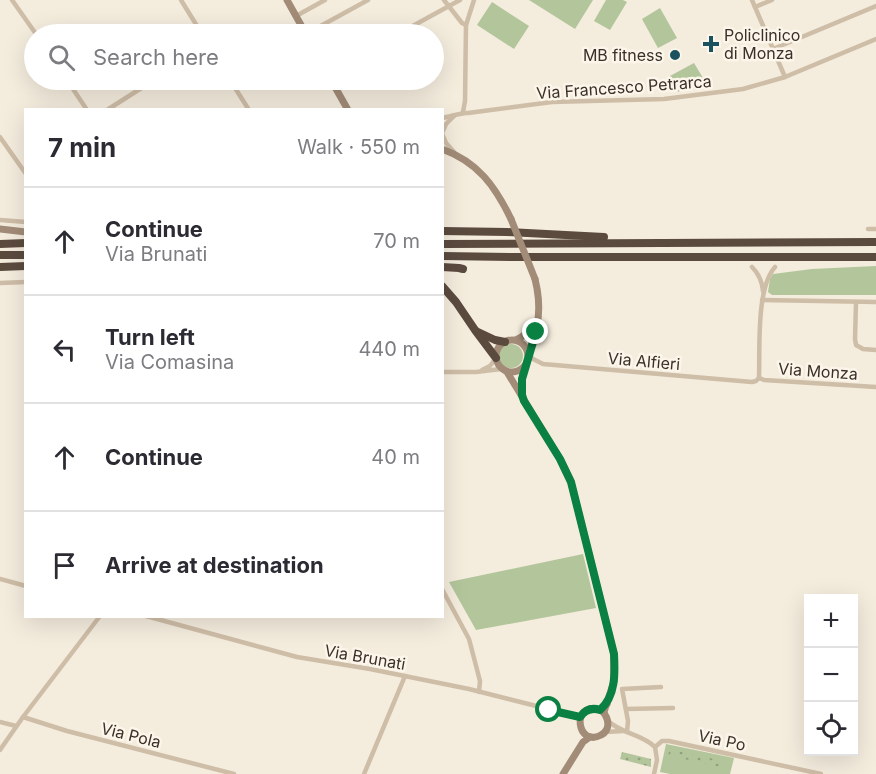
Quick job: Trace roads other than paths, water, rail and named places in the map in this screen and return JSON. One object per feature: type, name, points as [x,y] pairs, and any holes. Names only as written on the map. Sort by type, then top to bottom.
[{"type":"highway","points":[[444,231],[542,233],[604,237],[627,242]]},
{"type":"highway","points":[[444,244],[876,242]]},
{"type":"highway","points":[[0,244],[24,243]]},
{"type":"highway","points":[[0,255],[24,255]]},
{"type":"highway","points":[[444,256],[876,256]]},
{"type":"highway","points":[[0,267],[24,266]]},
{"type":"highway","points":[[444,267],[463,269]]},
{"type":"highway","points":[[444,288],[496,358]]},
{"type":"highway","points":[[475,330],[495,340],[505,342]]},
{"type":"main road","points":[[286,0],[300,24]]},
{"type":"main road","points":[[337,90],[347,108]]},
{"type":"main road","points":[[444,150],[466,160],[484,176],[500,197],[535,279],[540,310],[522,379],[522,395]]},
{"type":"main road","points":[[0,229],[24,232]]},
{"type":"main road","points":[[540,310],[531,329],[516,340],[505,342],[498,349],[496,358],[522,395],[571,482],[614,654],[614,681],[607,704],[602,711]]},
{"type":"main road","points":[[516,340],[524,345],[528,354]]},
{"type":"main road","points":[[504,370],[517,372],[525,366]]},
{"type":"main road","points":[[562,774],[586,739],[598,737],[605,732],[608,721],[602,711],[591,708],[580,717],[579,722],[586,739]]},
{"type":"street","points":[[12,0],[29,24]]},
{"type":"street","points":[[181,0],[196,24]]},
{"type":"street","points":[[296,16],[325,0]]},
{"type":"street","points":[[324,24],[368,0]]},
{"type":"street","points":[[444,0],[466,26]]},
{"type":"street","points":[[417,24],[460,0]]},
{"type":"street","points":[[463,112],[466,26],[474,0]]},
{"type":"street","points":[[752,0],[785,78]]},
{"type":"street","points":[[755,7],[772,0]]},
{"type":"street","points":[[773,49],[876,6]]},
{"type":"street","name":"Via Francesco Petrarca","points":[[454,116],[463,112],[552,102],[686,98],[743,89],[785,78],[876,39]]},
{"type":"street","points":[[74,90],[86,108]]},
{"type":"street","points":[[110,108],[138,90]]},
{"type":"street","points":[[236,90],[248,108]]},
{"type":"street","points":[[444,118],[454,116]]},
{"type":"street","points":[[444,128],[454,116]]},
{"type":"street","points":[[0,137],[24,171]]},
{"type":"street","points":[[444,138],[456,154]]},
{"type":"street","points":[[0,220],[24,222]]},
{"type":"street","points":[[868,229],[876,229]]},
{"type":"street","points":[[752,267],[758,272],[762,281],[763,294]]},
{"type":"street","points":[[759,378],[762,300],[767,279],[775,267]]},
{"type":"street","points":[[0,283],[24,282]]},
{"type":"street","points":[[762,300],[876,302]]},
{"type":"street","points":[[856,302],[856,345],[863,349],[876,350]]},
{"type":"street","name":"Via Alfieri","points":[[528,354],[543,364],[752,382],[759,378]]},
{"type":"street","points":[[480,372],[490,366],[496,358]]},
{"type":"street","points":[[444,372],[504,370]]},
{"type":"street","name":"Via Monza","points":[[759,378],[876,387]]},
{"type":"street","points":[[0,579],[24,585]]},
{"type":"street","points":[[444,593],[469,639],[480,681],[479,692]]},
{"type":"street","points":[[0,750],[98,618]]},
{"type":"street","name":"Via Brunati","points":[[153,618],[297,657],[405,676],[580,717]]},
{"type":"street","points":[[364,774],[405,676]]},
{"type":"street","points":[[625,731],[628,721],[622,689],[661,687]]},
{"type":"street","points":[[626,709],[673,708]]},
{"type":"street","name":"Via Pola","points":[[23,717],[66,731],[234,774]]},
{"type":"street","points":[[608,721],[645,739],[655,747],[657,760],[654,774]]},
{"type":"street","points":[[0,722],[16,726]]},
{"type":"street","points":[[605,732],[625,731]]},
{"type":"street","name":"Via Po","points":[[655,747],[662,741],[669,741],[821,774]]},
{"type":"street","points":[[208,774],[211,768]]},
{"type":"place","name":"Policlinico di Monza","points":[[711,44]]},
{"type":"place","name":"MB fitness","points":[[675,55]]}]
